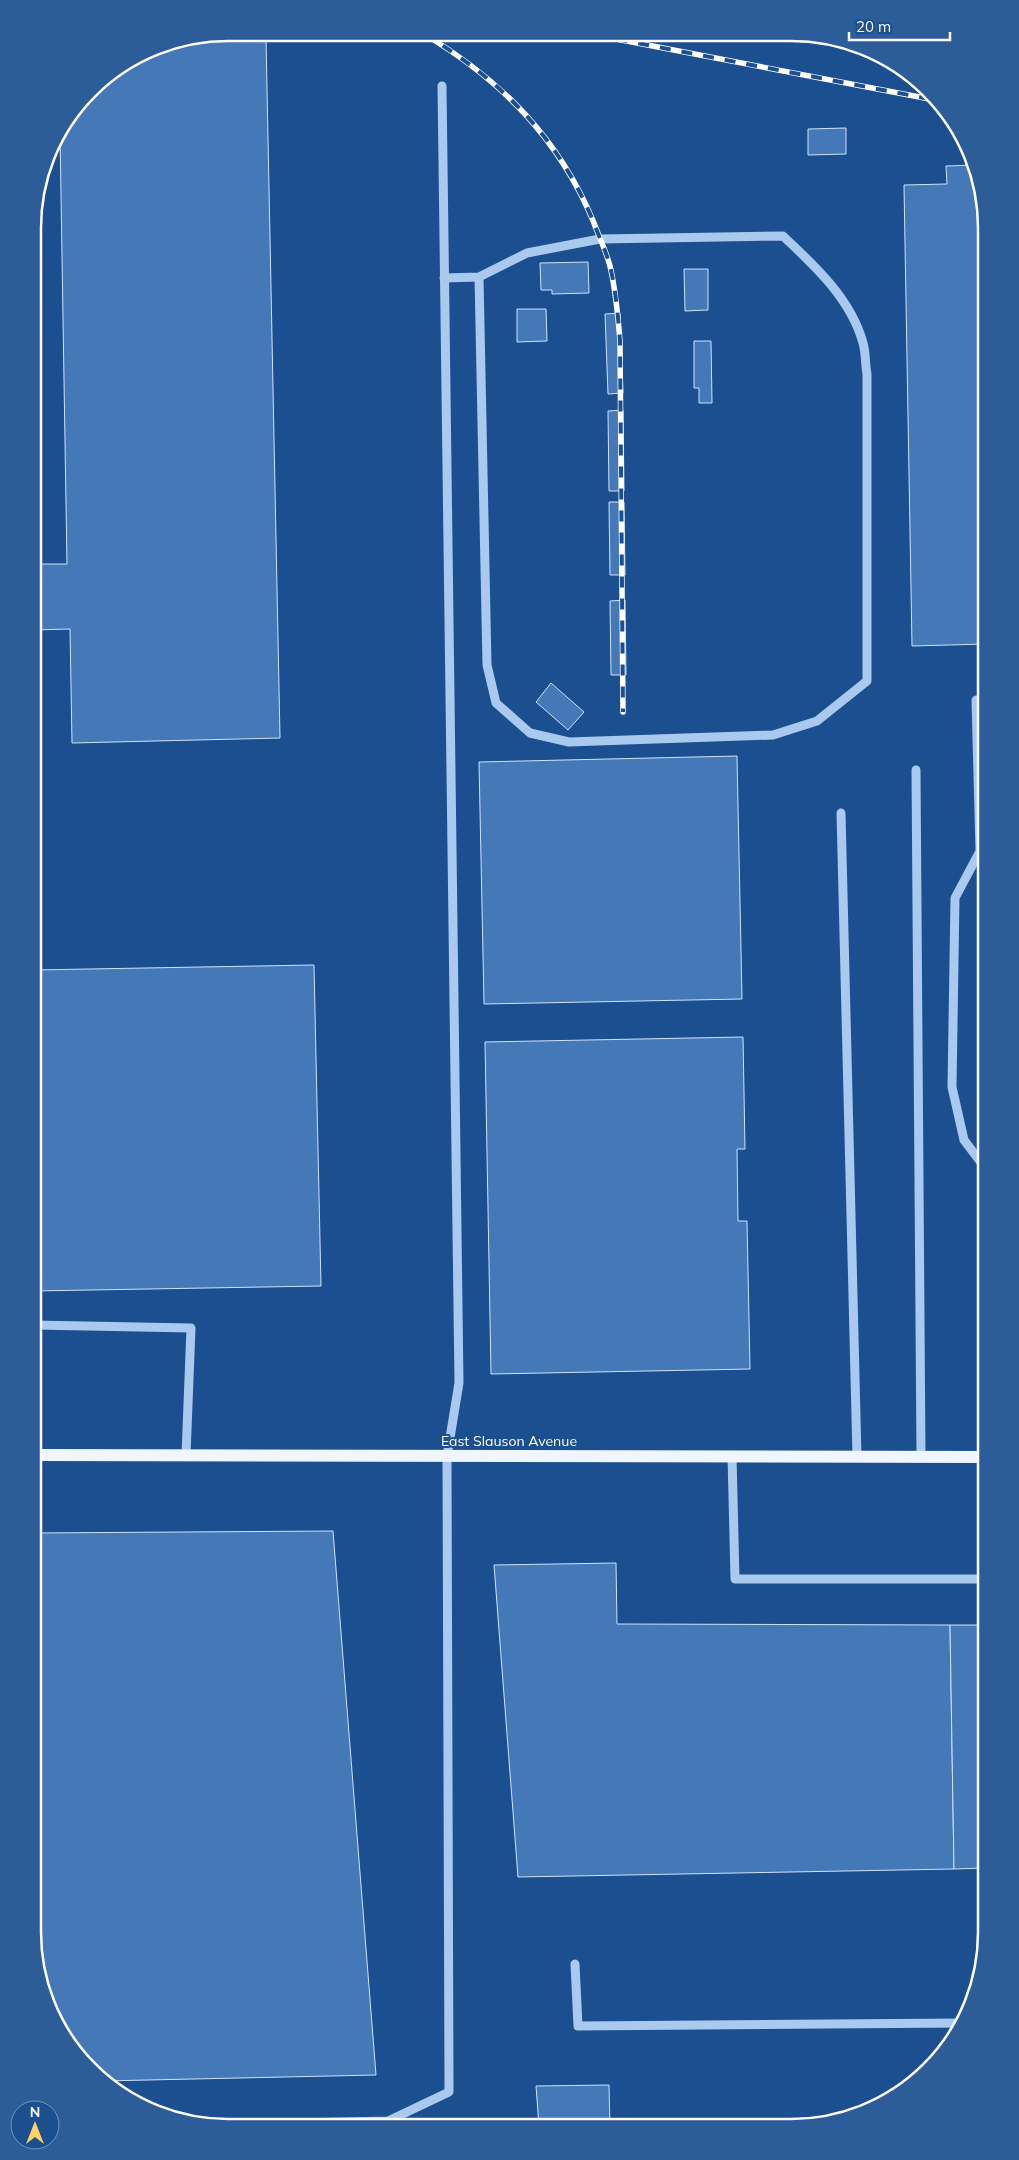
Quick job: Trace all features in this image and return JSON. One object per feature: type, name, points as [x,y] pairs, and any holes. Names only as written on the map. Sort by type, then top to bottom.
[{"type":"main road","name":"East Slauson Avenue","points":[[41,1455],[978,1457]]},
{"type":"lane","points":[[392,2119],[449,2092],[447,1456],[459,1383],[442,86]]},
{"type":"lane","points":[[444,278],[479,278],[527,254],[600,239],[764,236],[783,236],[821,272],[847,307],[863,343],[866,374],[866,682],[817,721],[773,735],[569,742],[530,734],[496,703],[487,665],[479,278]]},
{"type":"lane","points":[[978,700],[976,700],[978,776]]},
{"type":"lane","points":[[916,770],[921,1457]]},
{"type":"lane","points":[[841,813],[857,1457]]},
{"type":"lane","points":[[978,855],[955,898],[952,1087],[964,1140],[978,1158]]},
{"type":"lane","points":[[41,1325],[191,1328],[186,1455]]},
{"type":"lane","points":[[732,1456],[735,1579],[978,1579]]},
{"type":"lane","points":[[575,1964],[578,2026],[954,2023]]},
{"type":"building","points":[[229,41],[266,41],[280,738],[72,743],[70,629],[41,630],[41,564],[67,564],[60,148],[73,124],[96,96],[135,66],[168,51],[192,45]]},
{"type":"building","points":[[846,128],[846,154],[808,155],[808,129]]},
{"type":"building","points":[[967,165],[974,192],[978,229],[978,644],[912,646],[904,185],[947,184],[946,166]]},
{"type":"building","points":[[588,262],[589,293],[552,294],[552,290],[541,290],[540,263]]},
{"type":"building","points":[[684,269],[708,269],[708,310],[685,311]]},
{"type":"building","points":[[517,309],[546,309],[547,341],[517,342]]},
{"type":"building","points":[[620,313],[623,393],[608,394],[605,314]]},
{"type":"building","points":[[694,341],[711,341],[712,403],[699,403],[699,388],[694,388]]},
{"type":"building","points":[[623,410],[624,491],[609,491],[608,411]]},
{"type":"building","points":[[609,502],[624,502],[625,575],[610,575]]},
{"type":"building","points":[[625,600],[626,675],[611,675],[610,601]]},
{"type":"building","points":[[551,683],[584,712],[568,730],[536,702]]},
{"type":"building","points":[[737,756],[742,999],[484,1004],[479,762]]},
{"type":"building","points":[[314,965],[321,1286],[41,1291],[41,970]]},
{"type":"building","points":[[743,1037],[745,1149],[737,1149],[738,1221],[747,1221],[750,1369],[491,1374],[485,1042]]},
{"type":"building","points":[[333,1531],[376,2075],[116,2081],[96,2064],[66,2025],[51,1992],[43,1956],[41,1931],[41,1533]]},
{"type":"building","points":[[616,1563],[617,1624],[950,1625],[954,1869],[518,1877],[494,1565]]},
{"type":"building","points":[[950,1625],[978,1625],[978,1868],[954,1869]]},
{"type":"building","points":[[609,2085],[610,2119],[538,2119],[536,2086]]},
{"type":"railway","points":[[435,41],[478,71],[502,92],[525,114],[545,138],[564,164],[580,192],[608,260],[615,294],[620,341],[623,712]]},
{"type":"railway","points":[[626,41],[925,98]]}]
